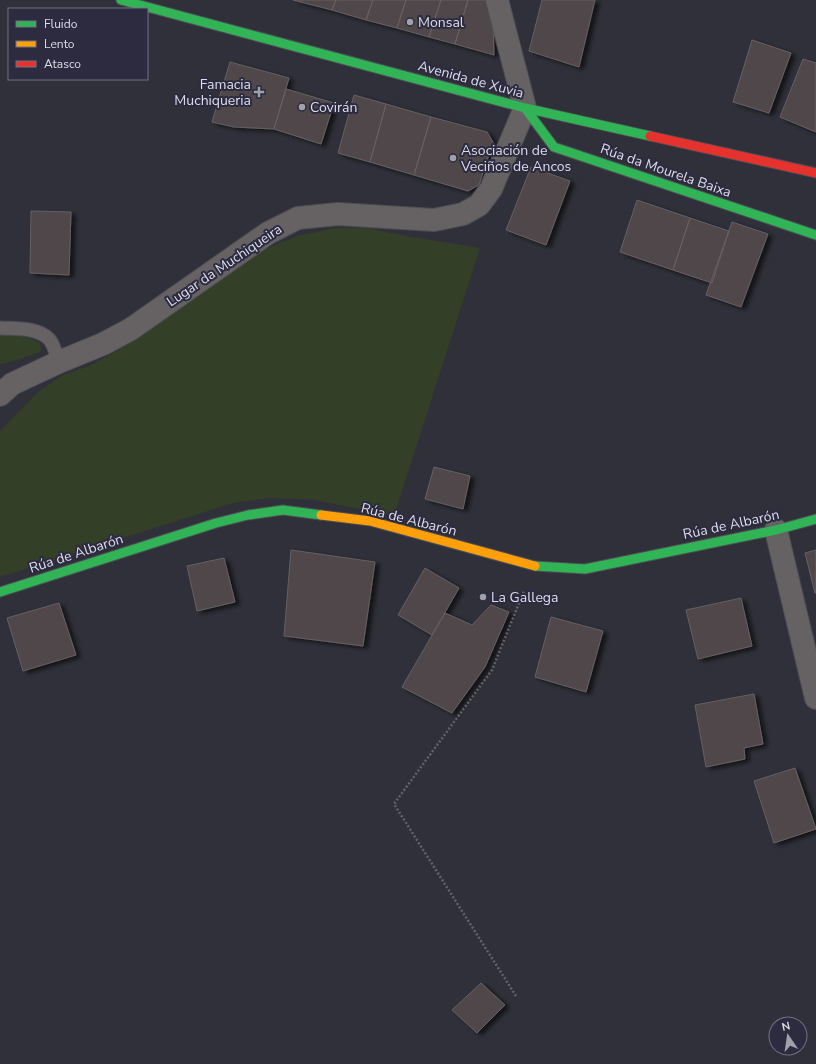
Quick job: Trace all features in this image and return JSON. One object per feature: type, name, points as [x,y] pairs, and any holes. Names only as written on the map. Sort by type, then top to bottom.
[{"type":"street","name":"Avenida de Xuvia","points":[[121,0],[525,108],[816,173]]},
{"type":"street","points":[[497,0],[525,108]]},
{"type":"street","name":"Rúa da Mourela Baixa","points":[[525,108],[554,147],[816,235]]},
{"type":"street","name":"Lugar da Muchiqueira","points":[[0,395],[12,384],[59,362],[103,344],[131,329],[268,233],[298,218],[338,214],[434,220],[463,214],[479,205],[490,190],[525,108]]},
{"type":"street","name":"Rúa de Albarón","points":[[0,592],[216,523],[248,515],[283,510],[370,521],[534,566],[585,569],[776,530],[816,519]]},
{"type":"street","points":[[776,530],[816,698]]},
{"type":"lane","points":[[0,328],[31,330],[40,333],[49,339],[59,362]]},
{"type":"path","points":[[516,996],[394,804],[492,670],[534,566]]},
{"type":"green space","points":[[336,228],[368,228],[480,248],[394,516],[315,500],[270,498],[233,503],[0,577],[0,431],[37,393],[63,375],[92,365],[118,350],[261,251],[297,236]]},
{"type":"green space","points":[[0,333],[29,338],[39,342],[41,348],[40,352],[0,364]]},
{"type":"building","points":[[293,0],[336,0],[332,10]]},
{"type":"building","points":[[336,0],[373,0],[366,20],[332,10]]},
{"type":"building","points":[[373,0],[406,0],[397,28],[366,20]]},
{"type":"building","points":[[406,0],[441,0],[429,37],[397,28]]},
{"type":"building","points":[[441,0],[468,0],[455,44],[429,37]]},
{"type":"building","points":[[468,0],[489,0],[493,20],[494,55],[455,44]]},
{"type":"building","points":[[542,0],[595,0],[579,67],[529,51]]},
{"type":"building","points":[[752,40],[791,53],[769,113],[733,102]]},
{"type":"building","points":[[803,59],[816,63],[816,132],[780,117]]},
{"type":"building","points":[[230,62],[289,78],[274,129],[234,127],[212,122]]},
{"type":"building","points":[[286,89],[334,103],[321,144],[274,129]]},
{"type":"building","points":[[354,95],[386,104],[370,162],[338,153]]},
{"type":"building","points":[[386,104],[431,117],[414,175],[370,162]]},
{"type":"building","name":"Asociación de Veciños de Ancos","points":[[431,117],[487,132],[493,142],[479,185],[468,191],[414,175]]},
{"type":"building","points":[[531,167],[570,181],[546,245],[506,230]]},
{"type":"building","points":[[637,200],[690,218],[673,270],[620,252]]},
{"type":"building","points":[[31,211],[71,212],[69,275],[30,273]]},
{"type":"building","points":[[690,218],[729,231],[712,283],[673,270]]},
{"type":"building","points":[[732,222],[768,234],[741,307],[706,295]]},
{"type":"building","points":[[434,467],[470,476],[463,509],[425,499]]},
{"type":"building","points":[[291,550],[375,562],[363,646],[284,636]]},
{"type":"building","points":[[816,550],[816,593],[815,593],[805,553]]},
{"type":"building","points":[[224,558],[235,602],[197,611],[187,566]]},
{"type":"building","points":[[425,568],[459,588],[432,635],[398,615]]},
{"type":"building","points":[[741,598],[752,646],[698,659],[686,610]]},
{"type":"building","points":[[59,603],[76,655],[23,671],[7,618]]},
{"type":"building","points":[[491,605],[509,612],[485,667],[452,713],[402,687],[445,613],[472,625]]},
{"type":"building","points":[[551,617],[603,631],[586,692],[535,677]]},
{"type":"building","points":[[754,694],[763,744],[744,748],[745,759],[706,767],[695,705]]},
{"type":"building","points":[[795,768],[816,829],[774,843],[754,781]]},
{"type":"building","points":[[481,983],[505,1005],[477,1033],[452,1010]]},
{"type":"traffic: fast","points":[[121,0],[525,108],[650,136]]},
{"type":"traffic: fast","points":[[525,108],[554,147],[816,235]]},
{"type":"traffic: fast","points":[[0,592],[216,523],[248,515],[283,510],[321,515]]},
{"type":"traffic: fast","points":[[535,566],[585,569],[776,530],[816,519]]},
{"type":"traffic: slow","points":[[321,515],[370,521],[535,566]]},
{"type":"traffic: jam","points":[[650,136],[816,173]]},
{"type":"place","name":"Monsal","points":[[410,22]]},
{"type":"place","name":"Famacia Muchiqueria","points":[[259,92]]},
{"type":"place","name":"Covirán","points":[[302,107]]},
{"type":"place","name":"Asociación de Veciños de Ancos","points":[[453,158]]},
{"type":"place","name":"La Gallega","points":[[483,597]]}]
